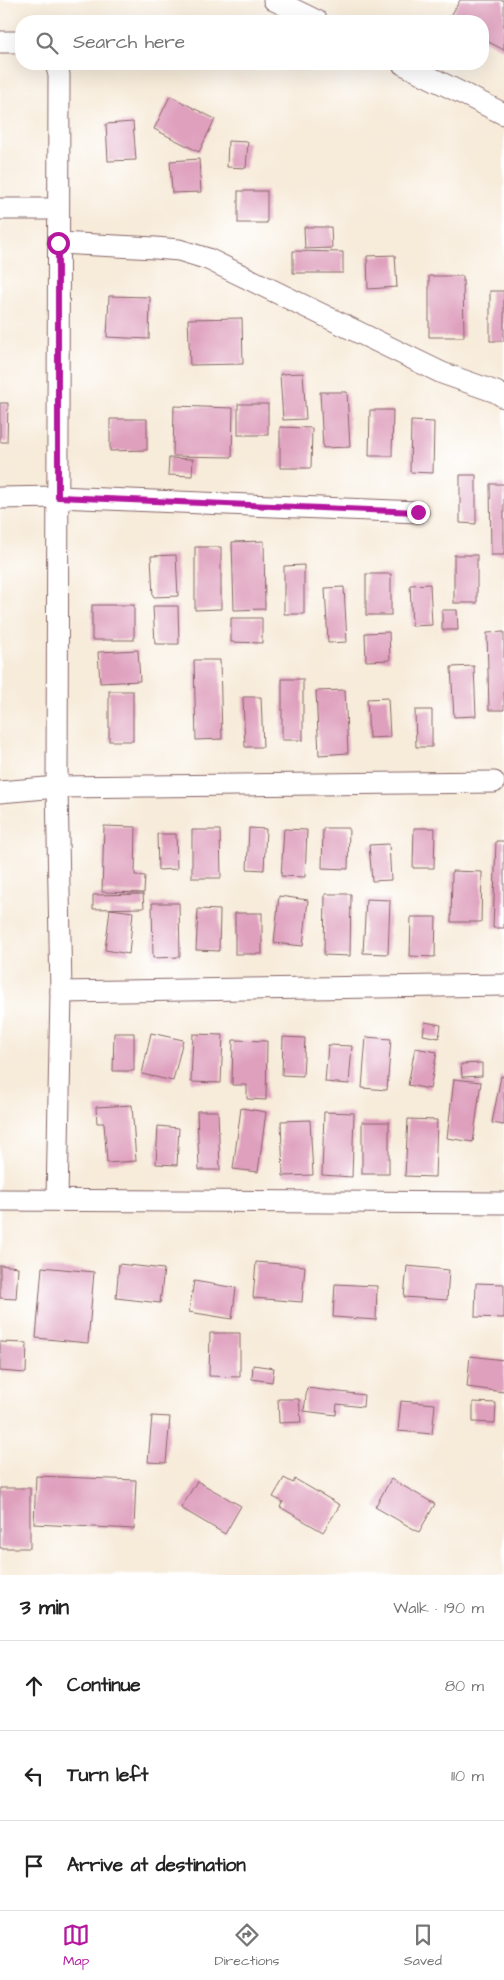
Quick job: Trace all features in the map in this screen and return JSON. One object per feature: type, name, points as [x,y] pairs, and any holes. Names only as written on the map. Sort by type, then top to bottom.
[{"type":"street","points":[[274,0],[305,15]]},
{"type":"street","points":[[0,42],[15,42]]},
{"type":"street","points":[[57,70],[57,786],[61,992],[57,1200]]},
{"type":"street","points":[[415,70],[504,114]]},
{"type":"street","points":[[0,209],[57,209]]},
{"type":"street","points":[[58,243],[179,250],[208,259],[442,373],[496,392],[504,397]]},
{"type":"street","points":[[0,498],[58,497],[418,512]]},
{"type":"street","points":[[0,792],[57,786],[494,782]]},
{"type":"street","points":[[61,992],[504,985]]},
{"type":"street","points":[[0,1200],[504,1203]]},
{"type":"building","points":[[460,0],[504,0],[504,50],[489,42],[489,15],[451,15]]},
{"type":"building","points":[[170,96],[215,119],[199,152],[154,129]]},
{"type":"building","points":[[133,122],[136,160],[108,161],[106,124]]},
{"type":"building","points":[[228,141],[248,142],[246,168],[227,167]]},
{"type":"building","points":[[199,159],[201,192],[172,193],[170,161]]},
{"type":"building","points":[[238,191],[267,191],[267,223],[238,223]]},
{"type":"building","points":[[304,227],[331,227],[332,248],[305,249]]},
{"type":"building","points":[[293,251],[343,252],[343,273],[293,273]]},
{"type":"building","points":[[395,255],[397,287],[368,289],[367,256]]},
{"type":"building","points":[[429,276],[463,276],[464,337],[429,337]]},
{"type":"building","points":[[490,291],[504,291],[504,341],[490,341]]},
{"type":"building","points":[[109,296],[150,297],[149,339],[107,337]]},
{"type":"building","points":[[242,318],[243,364],[190,365],[188,319]]},
{"type":"building","points":[[303,373],[306,419],[283,420],[280,374]]},
{"type":"building","points":[[320,392],[347,392],[350,447],[323,448]]},
{"type":"building","points":[[0,403],[8,403],[7,442],[0,442]]},
{"type":"building","points":[[238,404],[268,404],[268,435],[238,435]]},
{"type":"building","points":[[174,406],[233,408],[232,457],[173,456]]},
{"type":"building","points":[[370,410],[393,410],[392,456],[369,456]]},
{"type":"building","points":[[110,419],[147,419],[147,450],[110,451]]},
{"type":"building","points":[[411,421],[434,422],[433,473],[410,472]]},
{"type":"building","points":[[280,427],[312,428],[311,468],[280,468]]},
{"type":"building","points":[[169,458],[193,459],[192,476],[168,475]]},
{"type":"building","points":[[460,475],[476,475],[476,524],[460,523]]},
{"type":"building","points":[[490,484],[504,484],[504,555],[491,555]]},
{"type":"building","points":[[264,541],[265,609],[234,610],[232,542]]},
{"type":"building","points":[[195,547],[221,547],[221,609],[195,610]]},
{"type":"building","points":[[176,555],[178,596],[153,597],[151,556]]},
{"type":"building","points":[[454,555],[477,555],[477,603],[454,603]]},
{"type":"building","points":[[304,565],[304,614],[284,614],[284,566]]},
{"type":"building","points":[[366,574],[391,574],[391,615],[366,615]]},
{"type":"building","points":[[430,584],[432,625],[412,626],[410,585]]},
{"type":"building","points":[[344,587],[347,642],[328,643],[325,588]]},
{"type":"building","points":[[92,605],[134,605],[134,640],[92,640]]},
{"type":"building","points":[[153,606],[178,606],[179,644],[155,644]]},
{"type":"building","points":[[442,610],[457,610],[458,630],[442,630]]},
{"type":"building","points":[[231,618],[262,618],[262,643],[231,642]]},
{"type":"building","points":[[389,632],[390,660],[366,661],[365,633]]},
{"type":"building","points":[[504,632],[504,710],[489,710],[487,633]]},
{"type":"building","points":[[138,650],[140,681],[100,683],[98,652]]},
{"type":"building","points":[[194,660],[220,660],[222,739],[196,740]]},
{"type":"building","points":[[474,666],[476,716],[454,717],[451,667]]},
{"type":"building","points":[[282,679],[303,679],[303,740],[282,740]]},
{"type":"building","points":[[345,690],[348,753],[319,755],[316,691]]},
{"type":"building","points":[[109,691],[133,691],[133,741],[109,741]]},
{"type":"building","points":[[243,697],[261,697],[263,747],[245,747]]},
{"type":"building","points":[[388,698],[390,737],[369,738],[367,699]]},
{"type":"building","points":[[415,710],[432,710],[432,747],[416,747]]},
{"type":"building","points":[[104,826],[136,827],[135,875],[145,876],[144,893],[102,892]]},
{"type":"building","points":[[249,828],[266,829],[264,870],[247,869]]},
{"type":"building","points":[[323,828],[349,828],[348,869],[322,868]]},
{"type":"building","points":[[414,828],[435,828],[434,868],[413,868]]},
{"type":"building","points":[[284,829],[307,830],[305,877],[281,876]]},
{"type":"building","points":[[192,830],[220,830],[221,878],[192,878]]},
{"type":"building","points":[[157,834],[176,834],[177,869],[158,870]]},
{"type":"building","points":[[496,841],[504,841],[504,928],[493,928]]},
{"type":"building","points":[[389,844],[391,880],[372,881],[369,845]]},
{"type":"building","points":[[452,871],[482,872],[481,922],[451,922]]},
{"type":"building","points":[[143,894],[144,908],[93,909],[93,895]]},
{"type":"building","points":[[325,894],[351,894],[350,956],[324,955]]},
{"type":"building","points":[[279,896],[308,900],[303,946],[274,943]]},
{"type":"building","points":[[366,899],[390,900],[388,954],[363,953]]},
{"type":"building","points":[[152,903],[179,903],[180,957],[153,958]]},
{"type":"building","points":[[110,909],[133,912],[129,954],[105,950]]},
{"type":"building","points":[[198,909],[220,910],[219,951],[196,950]]},
{"type":"building","points":[[235,913],[262,913],[262,954],[235,954]]},
{"type":"building","points":[[411,917],[436,917],[435,957],[410,956]]},
{"type":"building","points":[[425,1022],[441,1025],[439,1038],[423,1035]]},
{"type":"building","points":[[114,1033],[134,1033],[134,1071],[113,1071]]},
{"type":"building","points":[[151,1033],[183,1040],[173,1081],[142,1074]]},
{"type":"building","points":[[193,1034],[223,1035],[221,1083],[191,1082]]},
{"type":"building","points":[[283,1037],[305,1038],[303,1076],[282,1075]]},
{"type":"building","points":[[366,1037],[391,1039],[387,1090],[362,1088]]},
{"type":"building","points":[[233,1040],[267,1041],[266,1100],[247,1099],[247,1085],[232,1085]]},
{"type":"building","points":[[328,1045],[352,1046],[349,1084],[325,1082]]},
{"type":"building","points":[[415,1048],[437,1052],[430,1089],[408,1085]]},
{"type":"building","points":[[482,1063],[482,1076],[462,1077],[461,1064]]},
{"type":"building","points":[[501,1076],[504,1077],[504,1125],[492,1123]]},
{"type":"building","points":[[454,1079],[481,1082],[473,1142],[447,1138]]},
{"type":"building","points":[[132,1105],[136,1161],[107,1163],[104,1123],[97,1123],[96,1107]]},
{"type":"building","points":[[241,1108],[266,1112],[258,1172],[233,1169]]},
{"type":"building","points":[[197,1111],[218,1111],[220,1170],[199,1170]]},
{"type":"building","points":[[324,1112],[354,1113],[352,1177],[322,1175]]},
{"type":"building","points":[[408,1119],[437,1120],[435,1177],[405,1176]]},
{"type":"building","points":[[310,1120],[313,1175],[283,1176],[281,1121]]},
{"type":"building","points":[[362,1122],[389,1122],[389,1174],[362,1174]]},
{"type":"building","points":[[158,1126],[179,1128],[177,1165],[156,1164]]},
{"type":"building","points":[[256,1262],[305,1266],[302,1302],[253,1298]]},
{"type":"building","points":[[119,1264],[164,1269],[160,1303],[116,1298]]},
{"type":"building","points":[[0,1265],[18,1267],[16,1299],[0,1298]]},
{"type":"building","points":[[407,1266],[449,1270],[447,1300],[404,1297]]},
{"type":"building","points":[[42,1267],[94,1272],[88,1343],[36,1338]]},
{"type":"building","points":[[194,1281],[236,1288],[232,1319],[189,1312]]},
{"type":"building","points":[[476,1283],[504,1284],[504,1318],[475,1317]]},
{"type":"building","points":[[335,1284],[377,1286],[376,1320],[333,1317]]},
{"type":"building","points":[[210,1333],[240,1333],[240,1377],[209,1376]]},
{"type":"building","points":[[0,1342],[27,1343],[26,1373],[0,1371]]},
{"type":"building","points":[[470,1356],[504,1360],[504,1392],[467,1387]]},
{"type":"building","points":[[253,1365],[274,1368],[272,1382],[252,1379]]},
{"type":"building","points":[[307,1388],[364,1395],[363,1407],[337,1404],[336,1415],[304,1411]]},
{"type":"building","points":[[278,1399],[299,1399],[301,1422],[279,1423]]},
{"type":"building","points":[[401,1401],[435,1404],[432,1434],[398,1431]]},
{"type":"building","points":[[473,1402],[496,1403],[495,1423],[473,1422]]},
{"type":"building","points":[[152,1416],[170,1417],[166,1463],[148,1462]]},
{"type":"building","points":[[36,1476],[136,1480],[134,1529],[34,1524]]},
{"type":"building","points":[[284,1478],[293,1483],[295,1479],[340,1505],[323,1532],[280,1507],[283,1502],[273,1497]]},
{"type":"building","points":[[391,1479],[435,1504],[419,1532],[375,1507]]},
{"type":"building","points":[[197,1481],[241,1506],[225,1534],[181,1508]]},
{"type":"building","points":[[0,1488],[30,1488],[30,1548],[0,1548]]},
{"type":"route","points":[[58,243],[58,497],[418,512]]}]
